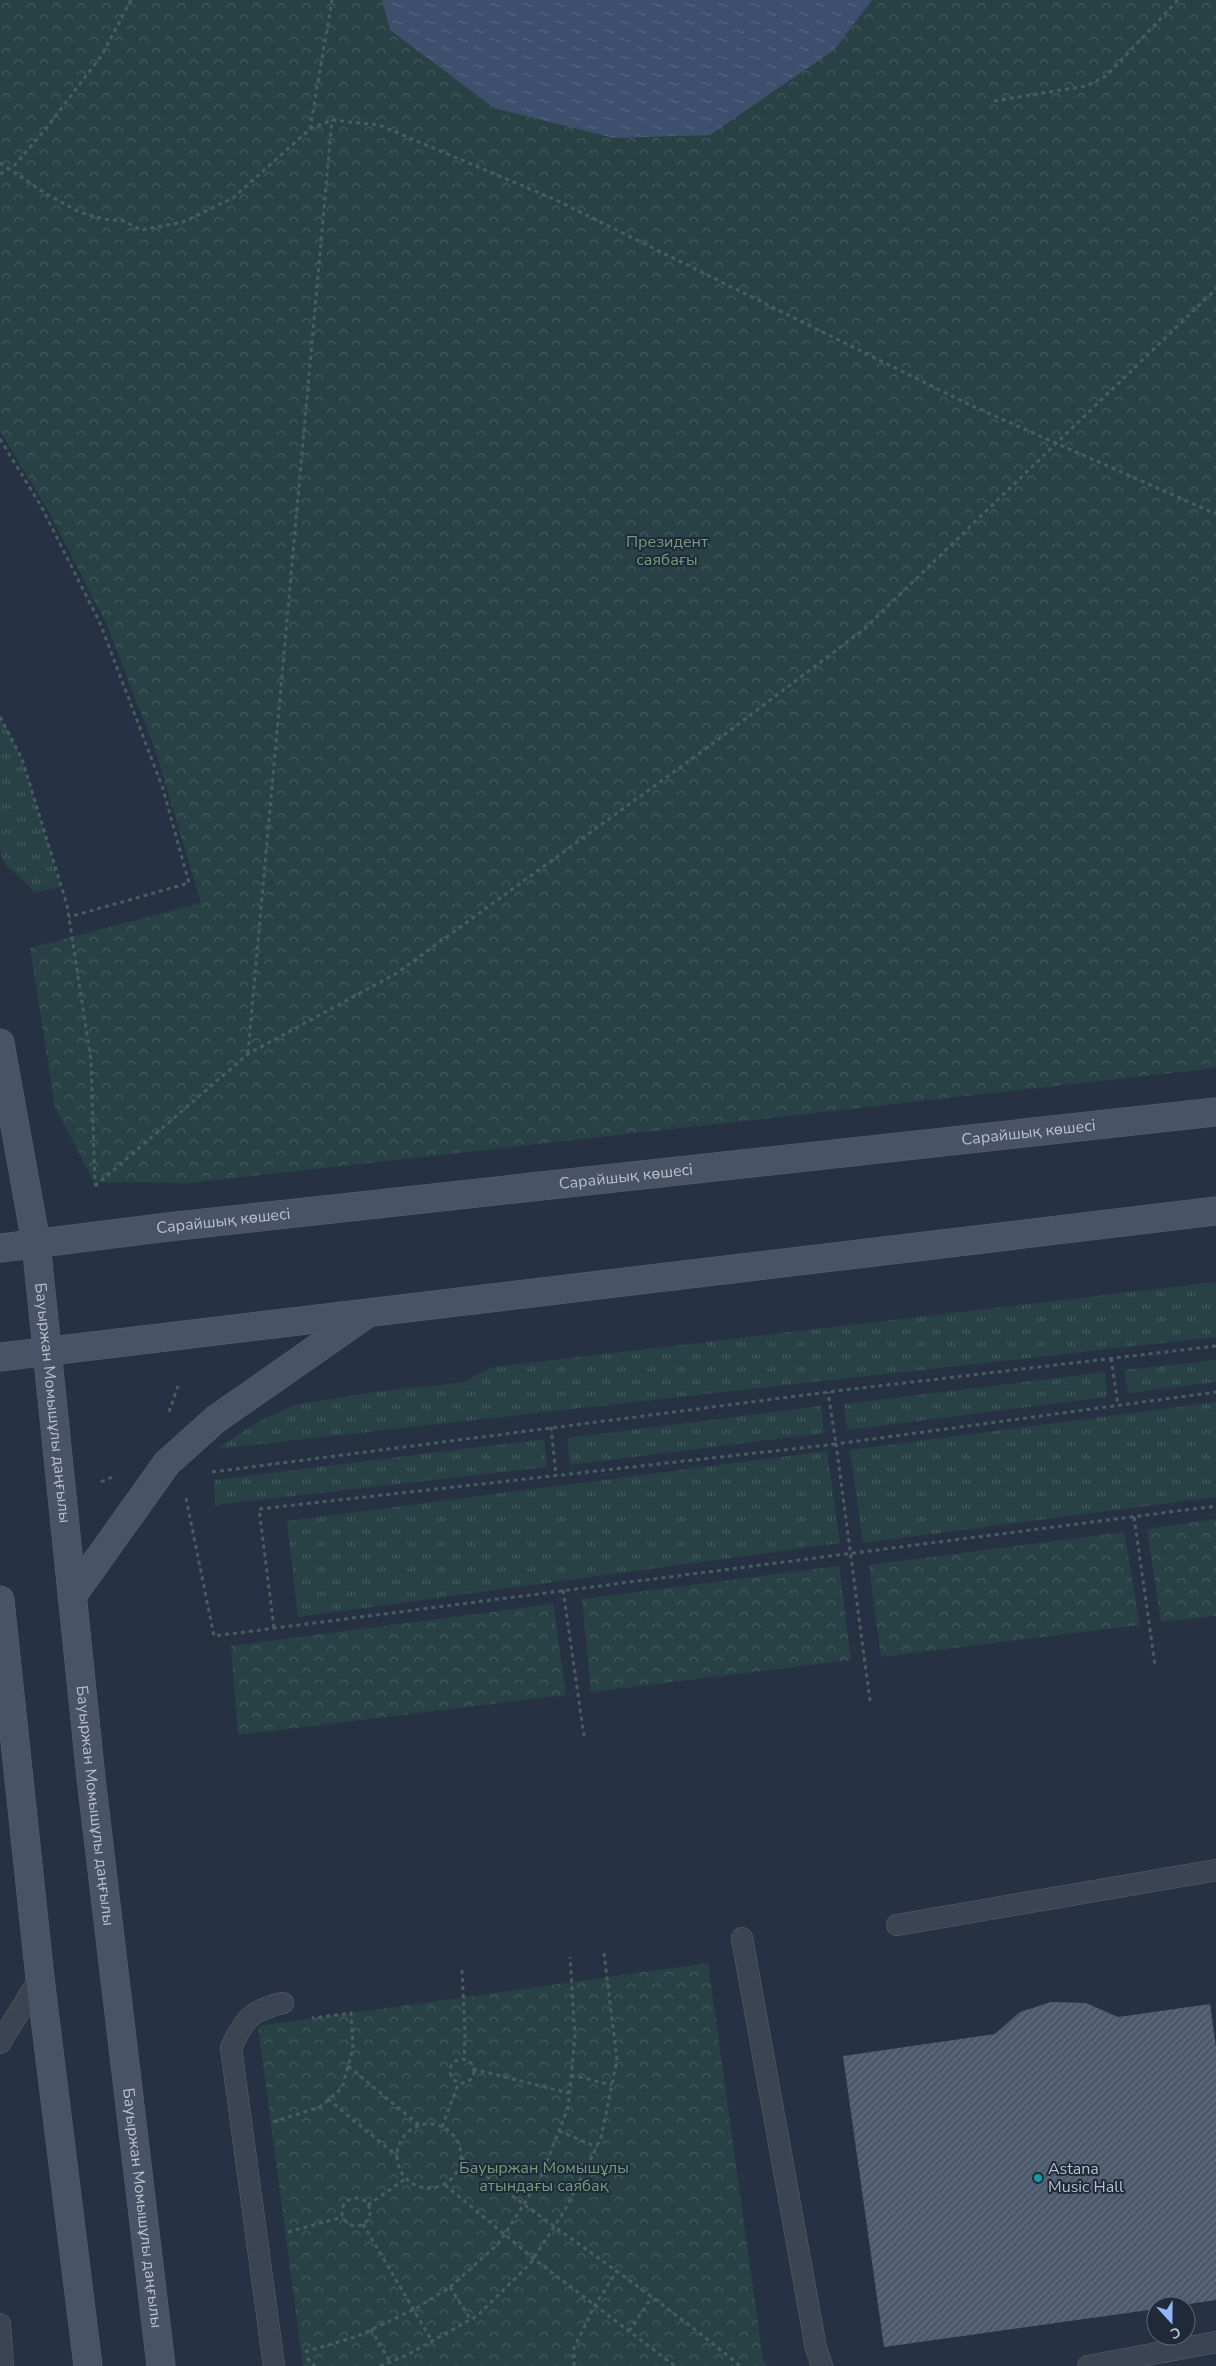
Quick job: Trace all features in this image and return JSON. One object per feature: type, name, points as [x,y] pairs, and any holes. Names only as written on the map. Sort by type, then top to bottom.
[{"type":"main road","name":"Бауыржан Момышұлы даңғылы","points":[[0,1043],[36,1243],[93,1798],[161,2366]]},
{"type":"main road","name":"Сарайшық көшесі","points":[[0,1248],[1216,1112]]},
{"type":"main road","points":[[0,1358],[1216,1212]]},
{"type":"main road","points":[[72,1596],[167,1464],[216,1419],[368,1313]]},
{"type":"main road","points":[[0,1600],[40,1978],[88,2366]]},
{"type":"lane","points":[[897,1925],[1216,1870]]},
{"type":"lane","points":[[742,1938],[816,2348],[822,2366]]},
{"type":"lane","points":[[0,2043],[40,1978]]},
{"type":"lane","points":[[274,2366],[231,2048],[241,2026],[261,2008],[283,2003]]},
{"type":"lane","points":[[0,2324],[3,2366]]},
{"type":"lane","points":[[1088,2366],[1216,2342]]},
{"type":"path","points":[[0,174],[9,169],[44,131],[102,55],[131,0]]},
{"type":"path","points":[[310,129],[332,0]]},
{"type":"path","points":[[994,101],[1086,86],[1106,76],[1178,0]]},
{"type":"path","points":[[0,163],[79,212],[124,221],[141,230],[183,222],[234,198],[310,129],[332,120],[379,125],[556,200],[970,405],[1216,514]]},
{"type":"path","points":[[248,1054],[332,120]]},
{"type":"path","points":[[0,717],[22,759],[69,917],[91,1060],[95,1186],[248,1054],[397,974],[708,748],[863,630],[1059,443],[1216,289]]},
{"type":"path","points":[[0,438],[41,506],[100,623],[163,789],[189,884],[69,917]]},
{"type":"path","points":[[210,1472],[828,1392],[1216,1346]]},
{"type":"path","points":[[1111,1358],[1118,1405]]},
{"type":"path","points":[[828,1392],[870,1701]]},
{"type":"path","points":[[274,1628],[258,1509],[836,1444],[1216,1392]]},
{"type":"path","points":[[551,1427],[556,1476]]},
{"type":"path","points":[[185,1495],[214,1636],[1216,1506]]},
{"type":"path","points":[[1134,1517],[1155,1665]]},
{"type":"path","points":[[563,1590],[584,1736]]},
{"type":"path","points":[[380,2366],[471,2320],[534,2259],[566,2208],[601,2138],[617,2060],[604,1953]]},
{"type":"path","points":[[301,2353],[358,2336],[415,2309],[450,2287],[498,2244],[505,2234],[540,2179],[568,2108],[575,2037],[570,1957]]},
{"type":"path","points":[[462,1970],[465,2032],[464,2059]]},
{"type":"path","points":[[270,2113],[271,2123],[320,2106],[342,2088],[353,2048],[351,2013],[304,2019]]},
{"type":"path","points":[[474,2069],[469,2080],[459,2082],[452,2078],[450,2070],[456,2060],[464,2059],[471,2063],[474,2069],[570,2093]]},
{"type":"path","points":[[348,2066],[419,2126]]},
{"type":"path","points":[[571,2075],[612,2085]]},
{"type":"path","points":[[442,2127],[459,2082]]},
{"type":"path","points":[[328,2099],[397,2156]]},
{"type":"path","points":[[436,2125],[442,2127],[455,2136],[460,2146],[459,2168],[453,2178],[445,2185],[424,2188],[414,2186],[399,2171],[397,2151],[403,2137],[415,2127],[436,2125]]},
{"type":"path","points":[[559,2131],[597,2147]]},
{"type":"path","points":[[461,2157],[523,2205],[555,2225],[697,2330],[740,2366]]},
{"type":"path","points":[[368,2205],[406,2179]]},
{"type":"path","points":[[445,2185],[534,2259],[675,2366]]},
{"type":"path","points":[[361,2199],[368,2205],[370,2215],[363,2224],[352,2226],[343,2217],[343,2208],[348,2201],[361,2199]]},
{"type":"path","points":[[286,2242],[285,2232],[343,2217]]},
{"type":"path","points":[[363,2224],[415,2309],[432,2341]]},
{"type":"path","points":[[574,2366],[574,2348],[595,2305],[617,2271]]},
{"type":"path","points":[[450,2287],[471,2320]]},
{"type":"path","points":[[629,2331],[652,2297]]},
{"type":"path","points":[[372,2329],[390,2362]]},
{"type":"green space","name":"Президент саябағы","points":[[0,0],[1216,0],[1216,1068],[190,1183],[94,1182],[55,1107],[30,948],[201,903],[155,749],[106,623],[49,512],[0,431]]},
{"type":"green space","points":[[0,717],[22,759],[61,887],[35,892],[5,864],[0,851]]},
{"type":"green space","points":[[1216,1282],[1216,1337],[216,1449],[256,1423],[294,1405],[380,1391],[460,1383],[493,1367]]},
{"type":"green space","points":[[1216,1360],[1216,1382],[1128,1393],[1124,1370]]},
{"type":"green space","points":[[1105,1372],[1107,1397],[847,1430],[844,1404]]},
{"type":"green space","points":[[1216,1402],[1216,1497],[863,1543],[850,1450]]},
{"type":"green space","points":[[821,1406],[824,1433],[570,1465],[567,1438]]},
{"type":"green space","points":[[544,1439],[547,1467],[215,1505],[214,1480]]},
{"type":"green space","points":[[827,1451],[840,1543],[298,1617],[287,1521]]},
{"type":"green space","points":[[1216,1519],[1216,1616],[1161,1622],[1147,1529]]},
{"type":"green space","points":[[1124,1532],[1140,1625],[881,1657],[869,1565]]},
{"type":"green space","points":[[839,1566],[851,1660],[591,1692],[582,1599]]},
{"type":"green space","points":[[553,1604],[566,1695],[238,1735],[231,1646]]},
{"type":"green space","name":"Бауыржан Момышұлы атындағы саябақ","points":[[708,1963],[763,2360],[769,2366],[303,2366],[258,2026]]},
{"type":"water","points":[[382,0],[872,0],[834,50],[710,135],[614,138],[494,108],[390,30]]},
{"type":"building","name":"Astana Music Hall","points":[[1051,2002],[1086,2003],[1118,2017],[1210,2004],[1216,2047],[1216,2300],[1196,2303],[1196,2296],[1146,2296],[1146,2310],[884,2347],[843,2056],[995,2034],[1020,2012]]},
{"type":"place","name":"Astana Music Hall","points":[[1038,2178]]}]
